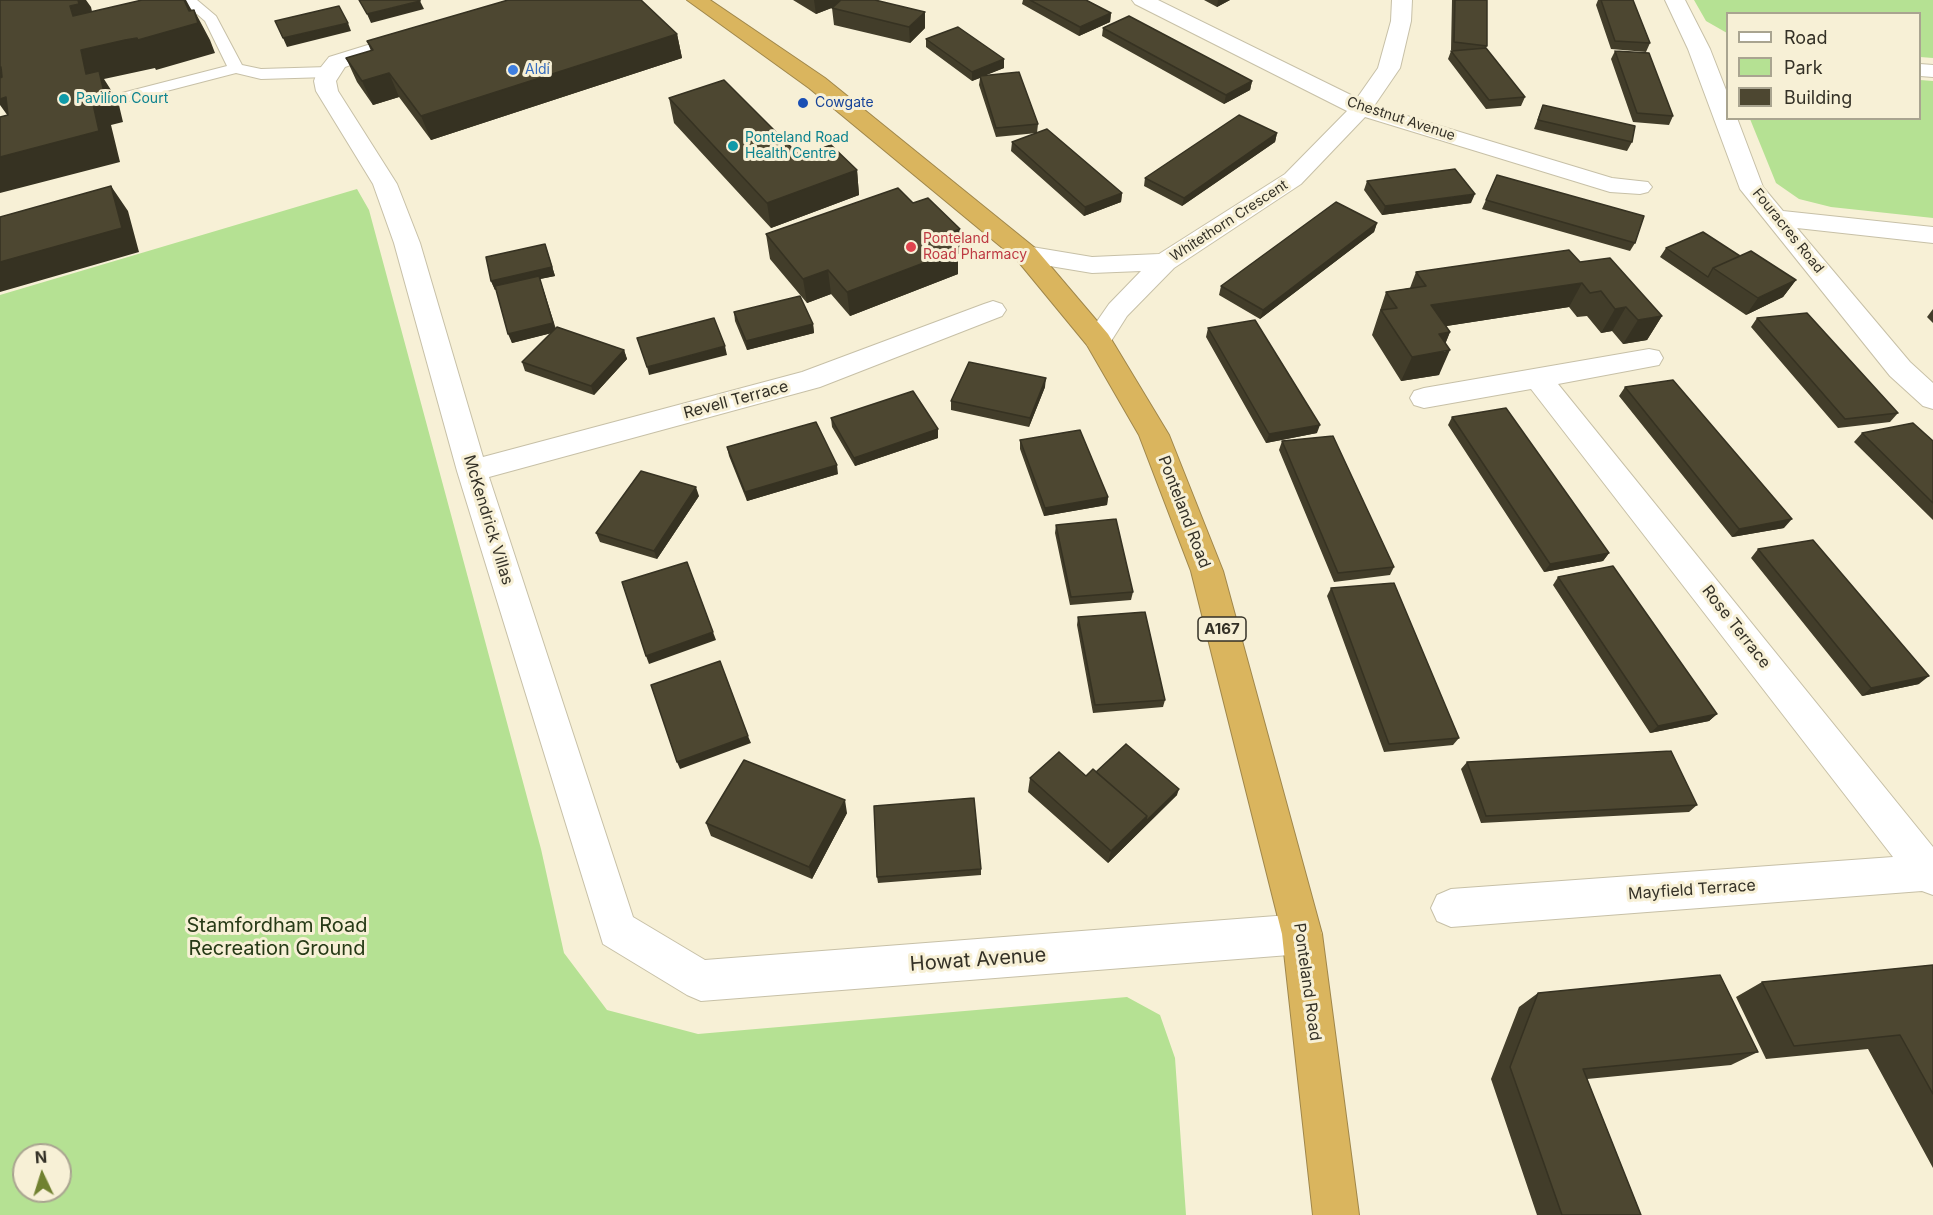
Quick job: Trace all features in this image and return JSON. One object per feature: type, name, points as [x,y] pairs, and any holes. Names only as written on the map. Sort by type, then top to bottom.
[{"type":"highway","name":"Ponteland Road","points":[[697,0],[817,83],[1026,254],[1098,340],[1154,435],[1207,571],[1302,934],[1336,1215]]},
{"type":"street","name":"Chestnut Avenue","points":[[1142,0],[1361,109],[1610,185],[1640,187]]},
{"type":"street","name":"Whitethorn Crescent","points":[[1098,340],[1118,310],[1164,262],[1293,179],[1361,109],[1389,68],[1401,21],[1402,0]]},
{"type":"street","name":"Fouracres Road","points":[[1675,0],[1708,50],[1726,107]]},
{"type":"street","points":[[328,72],[337,62],[351,56],[428,32]]},
{"type":"street","name":"McKendrick Villas","points":[[328,72],[325,81],[327,91],[385,184],[407,243],[472,471],[617,930],[661,957]]},
{"type":"street","name":"Fouracres Road","points":[[1730,120],[1752,189],[1900,369],[1933,399]]},
{"type":"street","points":[[1776,218],[1933,235]]},
{"type":"street","name":"Whitethorn Crescent","points":[[1026,254],[1092,264],[1164,262]]},
{"type":"street","name":"Revell Terrace","points":[[472,471],[810,380],[993,310]]},
{"type":"street","points":[[1424,398],[1649,358]]},
{"type":"street","name":"Rose Terrace","points":[[1538,378],[1932,874]]},
{"type":"street","name":"Mayfield Terrace","points":[[1451,908],[1932,874]]},
{"type":"street","name":"Howat Avenue","points":[[661,957],[701,981],[1302,934]]},
{"type":"lane","points":[[188,0],[211,19],[236,68]]},
{"type":"lane","points":[[128,96],[236,68],[261,74],[328,72]]},
{"type":"green space","points":[[1694,0],[1933,0],[1933,58],[1921,57],[1921,12],[1726,12],[1726,32],[1706,21]]},
{"type":"green space","points":[[1921,80],[1933,81],[1933,218],[1831,207],[1799,199],[1776,183],[1750,120],[1921,120]]},
{"type":"green space","name":"Stamfordham Road Recreation Ground","points":[[357,189],[369,210],[541,849],[564,953],[607,1010],[698,1034],[1127,997],[1160,1015],[1175,1058],[1186,1215],[0,1215],[0,295]]},
{"type":"building","points":[[0,0],[78,0],[79,4],[70,6],[73,16],[142,0],[184,0],[189,11],[194,10],[198,23],[138,40],[137,38],[125,40],[81,50],[86,74],[99,71],[104,92],[91,95],[99,131],[0,157],[0,117],[8,115],[6,97],[0,99],[0,78],[2,77]]},
{"type":"building","points":[[359,0],[420,0],[420,1],[367,14]]},
{"type":"building","name":"Aldi","points":[[508,0],[641,0],[677,34],[421,116],[389,73],[362,81],[346,58],[373,50],[367,41]]},
{"type":"building","points":[[841,0],[875,0],[925,12],[909,27],[832,8]]},
{"type":"building","points":[[1030,0],[1086,0],[1111,13],[1080,27]]},
{"type":"building","points":[[1455,0],[1487,0],[1487,46],[1454,42]]},
{"type":"building","points":[[1601,0],[1633,0],[1650,43],[1615,41]]},
{"type":"building","points":[[339,6],[348,23],[283,38],[275,21]]},
{"type":"building","points":[[1129,16],[1252,81],[1226,95],[1103,28]]},
{"type":"building","points":[[958,27],[1004,59],[972,72],[926,39]]},
{"type":"building","points":[[1486,48],[1525,97],[1489,100],[1451,51]]},
{"type":"building","points":[[1615,51],[1649,53],[1673,116],[1637,113]]},
{"type":"building","points":[[1019,72],[1038,124],[996,128],[980,76]]},
{"type":"building","points":[[724,80],[800,156],[831,145],[857,170],[767,203],[669,98]]},
{"type":"building","points":[[1543,105],[1635,126],[1632,142],[1538,120]]},
{"type":"building","points":[[1239,115],[1277,133],[1184,198],[1145,178]]},
{"type":"building","points":[[1047,129],[1122,193],[1085,207],[1012,142]]},
{"type":"building","points":[[1455,169],[1475,194],[1385,206],[1367,181]]},
{"type":"building","points":[[1497,175],[1644,216],[1635,243],[1486,200]]},
{"type":"building","points":[[111,186],[122,228],[0,262],[0,217]]},
{"type":"building","points":[[898,188],[913,203],[928,198],[960,229],[944,235],[958,250],[847,292],[828,270],[803,279],[766,234]]},
{"type":"building","points":[[1336,202],[1377,223],[1263,310],[1221,286]]},
{"type":"building","points":[[1703,232],[1740,256],[1713,268],[1708,277],[1666,248]]},
{"type":"building","points":[[545,244],[552,267],[491,281],[486,257]]},
{"type":"building","points":[[1569,250],[1580,262],[1610,258],[1662,316],[1638,320],[1626,307],[1615,309],[1601,291],[1590,293],[1582,283],[1431,305],[1450,332],[1439,334],[1450,350],[1412,357],[1381,310],[1397,308],[1386,292],[1426,286],[1416,272]]},
{"type":"building","points":[[1751,251],[1796,280],[1758,298],[1713,268]]},
{"type":"building","points":[[539,276],[553,323],[508,334],[495,286]]},
{"type":"building","points":[[800,296],[813,324],[746,341],[734,312]]},
{"type":"building","points":[[1807,313],[1898,413],[1845,419],[1757,318]]},
{"type":"building","points":[[714,318],[725,346],[647,367],[637,338]]},
{"type":"building","points":[[1255,320],[1320,425],[1269,434],[1208,328]]},
{"type":"building","points":[[557,327],[624,350],[591,386],[522,362]]},
{"type":"building","points":[[969,362],[1046,378],[1030,418],[951,401]]},
{"type":"building","points":[[1673,380],[1792,519],[1739,529],[1625,387]]},
{"type":"building","points":[[913,391],[938,429],[854,458],[831,418]]},
{"type":"building","points":[[1506,408],[1609,553],[1550,564],[1452,417]]},
{"type":"building","points":[[816,422],[837,465],[745,492],[727,447]]},
{"type":"building","points":[[1913,423],[1933,441],[1933,503],[1862,433]]},
{"type":"building","points":[[1080,430],[1108,497],[1045,508],[1020,440]]},
{"type":"building","points":[[1333,436],[1394,567],[1338,573],[1282,441]]},
{"type":"building","points":[[641,471],[696,487],[654,551],[596,533]]},
{"type":"building","points":[[1116,519],[1133,592],[1071,597],[1056,525]]},
{"type":"building","points":[[1813,540],[1929,676],[1871,688],[1758,549]]},
{"type":"building","points":[[687,562],[713,632],[646,656],[622,582]]},
{"type":"building","points":[[1613,566],[1717,714],[1658,726],[1558,577]]},
{"type":"building","points":[[1394,583],[1459,738],[1389,744],[1331,588]]},
{"type":"building","points":[[1145,612],[1165,700],[1095,705],[1078,617]]},
{"type":"building","points":[[720,661],[748,736],[677,762],[651,685]]},
{"type":"building","points":[[1126,744],[1179,789],[1145,822],[1147,816],[1096,772]]},
{"type":"building","points":[[1671,751],[1697,805],[1486,816],[1467,762]]},
{"type":"building","points":[[1059,752],[1086,776],[1093,769],[1147,816],[1111,851],[1030,778]]},
{"type":"building","points":[[744,760],[845,800],[809,867],[706,823]]},
{"type":"building","points":[[974,798],[981,869],[877,877],[874,806]]},
{"type":"building","points":[[1933,965],[1933,1094],[1900,1035],[1794,1046],[1762,982]]},
{"type":"building","points":[[1720,975],[1758,1052],[1583,1069],[1641,1215],[1562,1215],[1510,1067],[1538,993]]},
{"type":"place","name":"Aldi","points":[[513,70]]},
{"type":"place","name":"Pavilion Court","points":[[64,99]]},
{"type":"place","name":"Cowgate","points":[[803,103]]},
{"type":"place","name":"Ponteland Road Health Centre","points":[[733,146]]},
{"type":"place","name":"Ponteland Road Pharmacy","points":[[911,247]]}]
